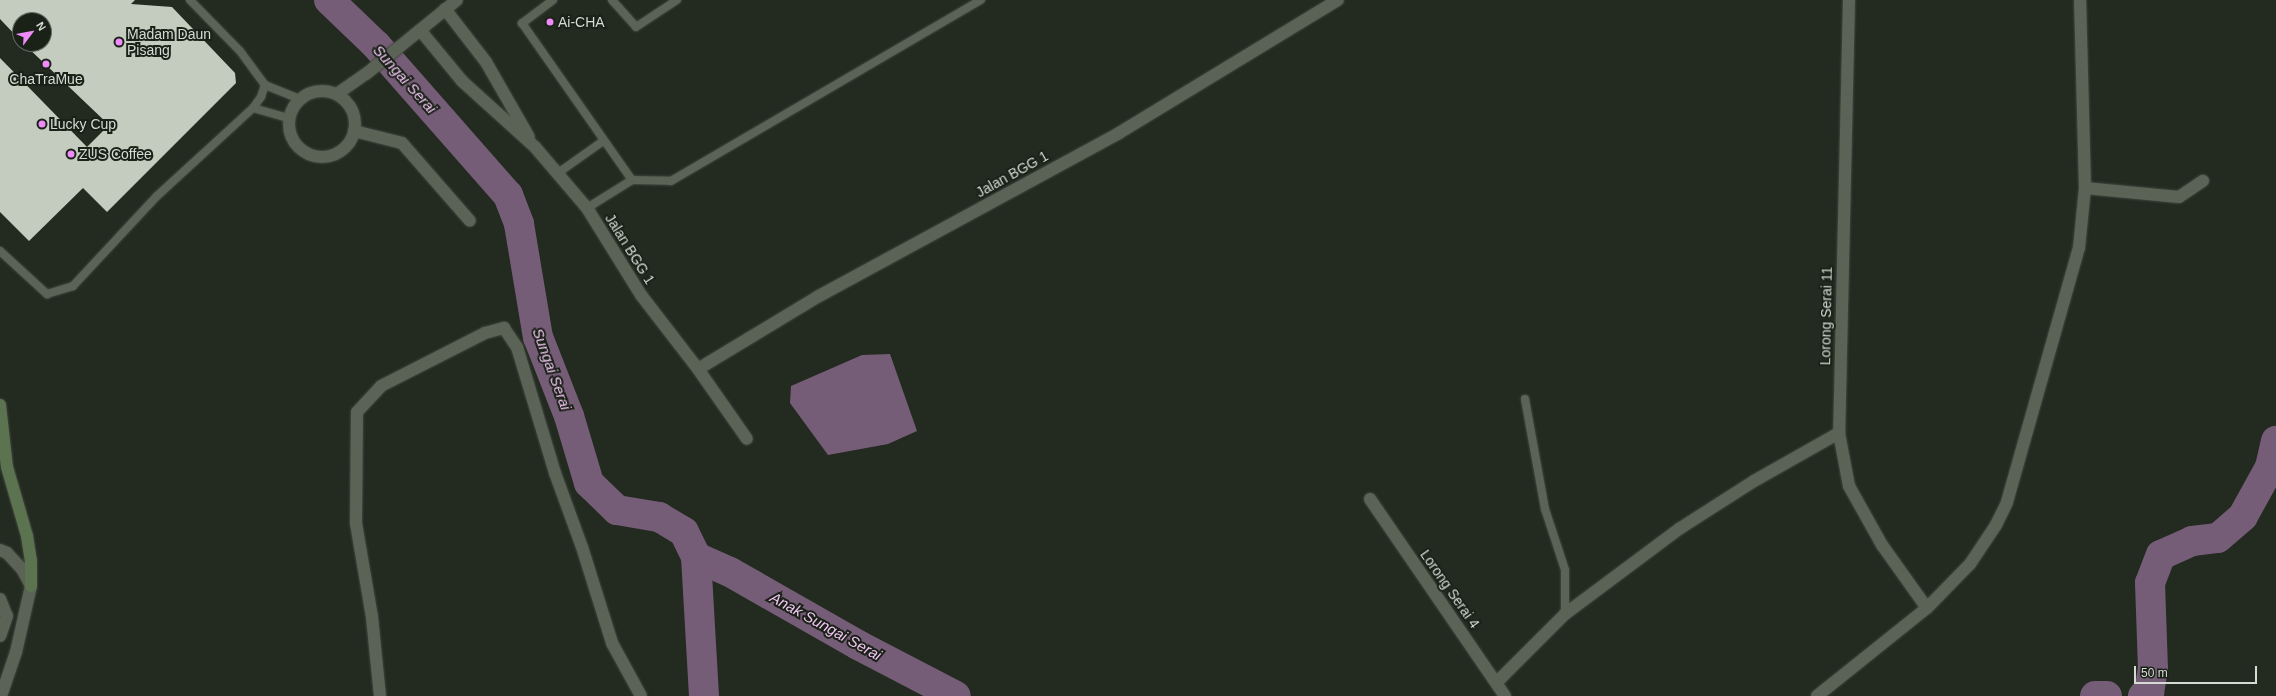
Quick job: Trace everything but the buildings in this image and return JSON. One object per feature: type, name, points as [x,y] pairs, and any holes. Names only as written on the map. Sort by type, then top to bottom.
[{"type":"main road","points":[[0,405],[7,467],[28,542],[31,586]]},
{"type":"street","points":[[337,94],[366,74],[457,0]]},
{"type":"street","name":"Jalan BGG 1","points":[[698,369],[819,296],[1119,132],[1338,0]]},
{"type":"street","name":"Lorong Serai 11","points":[[1849,0],[1839,434],[1849,486],[1882,546],[1927,608]]},
{"type":"street","points":[[1817,696],[1927,608],[1970,564],[1996,525],[2007,502],[2079,248],[2085,188],[2080,0]]},
{"type":"street","name":"Jalan BGG 1","points":[[445,9],[486,62],[534,147]]},
{"type":"street","name":"Jalan BGG 1","points":[[420,30],[462,81],[534,147],[587,208],[641,295],[698,369],[747,439]]},
{"type":"street","points":[[319,91],[337,94],[353,113],[354,131],[347,146],[338,153],[316,157],[305,153],[296,145],[289,132],[289,118],[293,106],[300,99],[319,91]]},
{"type":"street","points":[[354,131],[402,143],[470,221]]},
{"type":"street","points":[[2085,188],[2179,197],[2203,181]]},
{"type":"street","points":[[380,696],[372,617],[356,523],[357,412],[381,386],[485,333],[504,328],[517,348],[553,466],[582,547],[612,643],[641,696]]},
{"type":"street","points":[[1497,682],[1565,614],[1679,529],[1754,481],[1839,434]]},
{"type":"street","name":"Lorong Serai 4","points":[[1370,499],[1497,682],[1505,696]]},
{"type":"street","points":[[0,550],[7,553],[22,569],[31,586],[16,652],[1,696]]},
{"type":"street","points":[[0,599],[7,616],[0,636]]},
{"type":"lane","points":[[190,0],[240,50],[265,85],[300,99]]},
{"type":"lane","points":[[553,0],[522,23],[603,141],[632,180]]},
{"type":"lane","points":[[612,0],[636,28],[676,0]]},
{"type":"lane","points":[[587,208],[632,180],[671,181],[981,0]]},
{"type":"lane","points":[[0,251],[47,294],[73,286],[157,196],[253,108],[261,97],[265,85]]},
{"type":"lane","points":[[253,108],[289,118]]},
{"type":"lane","points":[[558,173],[603,141]]},
{"type":"lane","points":[[1525,400],[1545,509],[1565,570],[1565,614]]},
{"type":"shaded area","points":[[890,354],[917,431],[888,444],[828,455],[790,403],[791,386],[862,355]]},
{"type":"waterway","name":"Sungai Serai","points":[[329,0],[376,45],[508,195],[519,224],[538,337],[569,416],[589,483],[617,510],[659,517],[684,532],[696,557],[704,696]]},
{"type":"waterway","name":"Anak Sungai Serai","points":[[2143,696],[2149,693],[2153,669],[2150,583],[2161,555],[2192,541],[2218,538],[2243,516],[2270,467],[2276,441]]},
{"type":"waterway","name":"Anak Sungai Serai","points":[[696,557],[730,572],[858,645],[956,696]]},
{"type":"waterway","name":"Anak Sungai Serai","points":[[2095,696],[2107,696]]},
{"type":"place","name":"Ai-CHA","points":[[550,22]]},
{"type":"place","name":"Madam Daun Pisang","points":[[119,42]]},
{"type":"place","name":"ChaTraMue","points":[[46,64]]},
{"type":"place","name":"Lucky Cup","points":[[42,124]]},
{"type":"place","name":"ZUS Coffee","points":[[71,154]]}]
